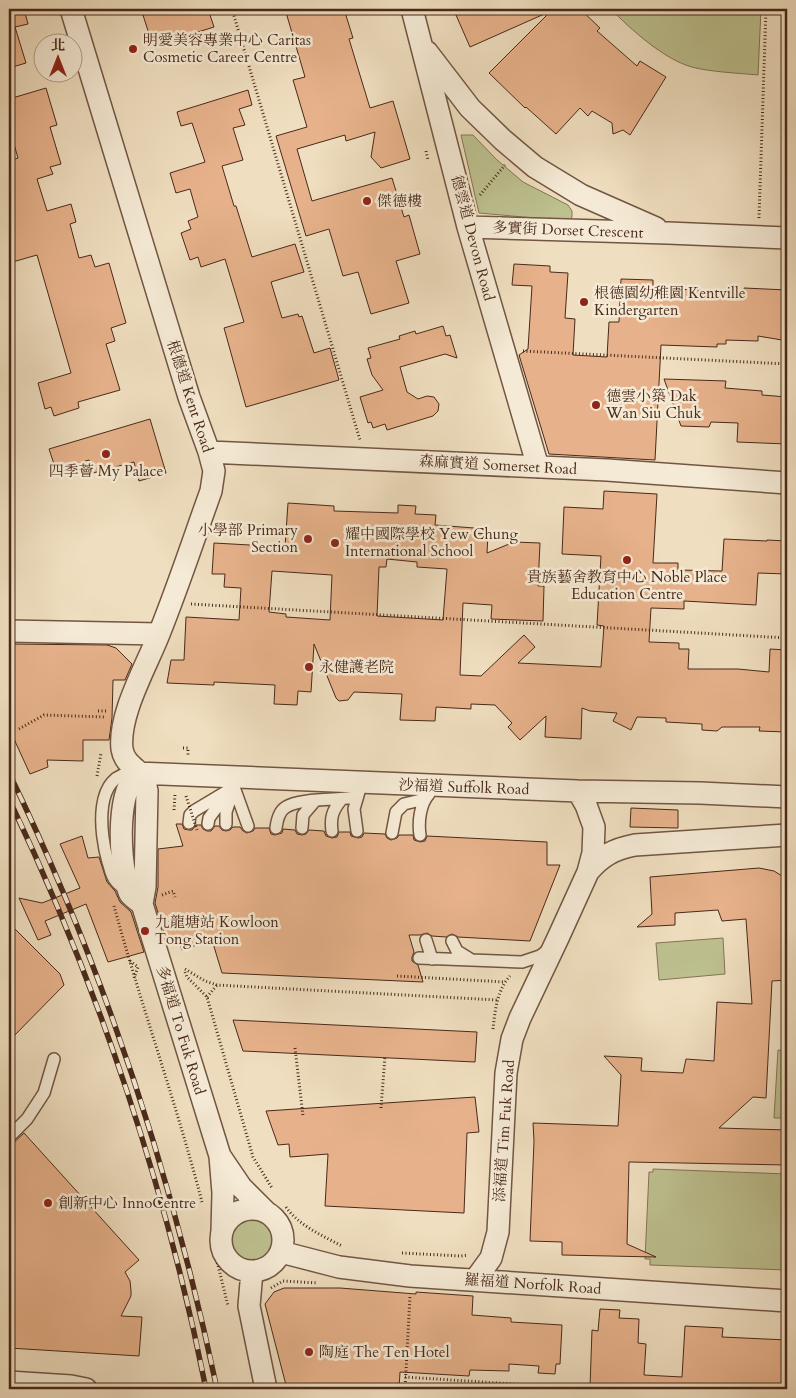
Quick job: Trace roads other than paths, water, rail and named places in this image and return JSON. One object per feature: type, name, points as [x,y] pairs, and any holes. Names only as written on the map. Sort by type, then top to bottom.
[{"type":"street","name":"根德道 Kent Road","points":[[71,9],[189,397],[214,470],[211,490],[159,634],[123,725],[122,752],[126,760],[139,774]]},
{"type":"street","name":"德雲道 Devon Road","points":[[412,9],[468,227],[538,467]]},
{"type":"street","name":"多實街 Dorset Crescent","points":[[422,46],[470,108],[503,140],[535,167],[581,195],[668,233]]},
{"type":"street","name":"多實街 Dorset Crescent","points":[[468,227],[787,238]]},
{"type":"street","name":"森麻實道 Somerset Road","points":[[209,452],[607,470],[787,483]]},
{"type":"street","points":[[9,631],[159,634]]},
{"type":"street","name":"沙福道 Suffolk Road","points":[[139,774],[360,790],[430,792],[578,791],[700,793],[787,797]]},
{"type":"street","name":"多福道 To Fuk Road","points":[[139,774],[145,781],[147,800],[145,886],[128,900],[220,1156],[223,1193],[218,1238],[221,1241],[222,1250],[227,1259],[234,1265],[242,1270],[252,1271]]},
{"type":"street","name":"添福道 Tim Fuk Road","points":[[476,1280],[492,1258],[498,1232],[506,1073],[512,1039],[588,872],[595,842],[594,827],[586,805],[578,791]]},
{"type":"street","name":"添福道 Tim Fuk Road","points":[[588,872],[603,856],[621,848],[635,845],[787,835]]},
{"type":"street","name":"多福道 To Fuk Road","points":[[220,1156],[242,1187],[275,1209],[273,1218],[279,1225],[283,1243],[281,1252]]},
{"type":"street","points":[[218,1238],[226,1223],[240,1212],[248,1209],[275,1209]]},
{"type":"street","points":[[266,1389],[238,1307],[252,1271],[261,1270],[269,1266],[281,1252]]},
{"type":"street","name":"羅福道 Norfolk Road","points":[[281,1252],[341,1257],[410,1276],[787,1301]]},
{"type":"street","points":[[238,1307],[263,1280],[274,1273],[341,1257]]},
{"type":"street","points":[[9,1382],[71,1386],[86,1389]]},
{"type":"lane","points":[[128,900],[114,880],[103,840],[103,805],[107,788],[115,780],[124,774],[139,774]]},
{"type":"lane","points":[[208,824],[209,818],[234,782]]},
{"type":"lane","points":[[226,824],[226,812],[234,782]]},
{"type":"lane","points":[[234,782],[248,826]]},
{"type":"lane","points":[[193,826],[190,815],[234,782]]},
{"type":"lane","points":[[332,831],[331,816],[334,808],[341,800],[360,790]]},
{"type":"lane","points":[[357,831],[354,816],[360,790]]},
{"type":"lane","points":[[392,833],[396,812],[404,804],[430,792]]},
{"type":"lane","points":[[420,835],[419,826],[430,792]]},
{"type":"lane","points":[[276,828],[280,814],[286,807],[298,803],[341,800]]},
{"type":"lane","points":[[302,828],[303,815],[315,801]]},
{"type":"lane","points":[[419,958],[522,962],[540,956],[558,938]]},
{"type":"lane","points":[[426,940],[432,958]]},
{"type":"lane","points":[[452,941],[457,951],[464,957],[474,961]]},
{"type":"lane","points":[[9,1137],[27,1119],[44,1093],[54,1059]]},
{"type":"railway","points":[[9,773],[75,922],[105,997],[132,1074],[179,1230],[217,1389]]},
{"type":"railway","points":[[9,799],[72,941],[126,1088],[171,1238],[190,1313],[206,1389]]},
{"type":"place","name":"明愛美容專業中心 Caritas Cosmetic Career Centre","points":[[133,49]]},
{"type":"place","name":"傑德樓","points":[[367,201]]},
{"type":"place","name":"根德園幼稚園 Kentville Kindergarten","points":[[584,302]]},
{"type":"place","name":"德雲小築 Dak Wan Siu Chuk","points":[[596,405]]},
{"type":"place","name":"四季薈 My Palace","points":[[106,454]]},
{"type":"place","name":"小學部 Primary Section","points":[[308,539]]},
{"type":"place","name":"耀中國際學校 Yew Chung International School","points":[[335,543]]},
{"type":"place","name":"貴族藝舍教育中心 Noble Place Education Centre","points":[[627,560]]},
{"type":"place","name":"永健護老院","points":[[309,667]]},
{"type":"place","name":"九龍塘站 Kowloon Tong Station","points":[[145,931]]},
{"type":"place","name":"創新中心 InnoCentre","points":[[48,1203]]},
{"type":"place","name":"陶庭 The Ten Hotel","points":[[309,1352]]}]
